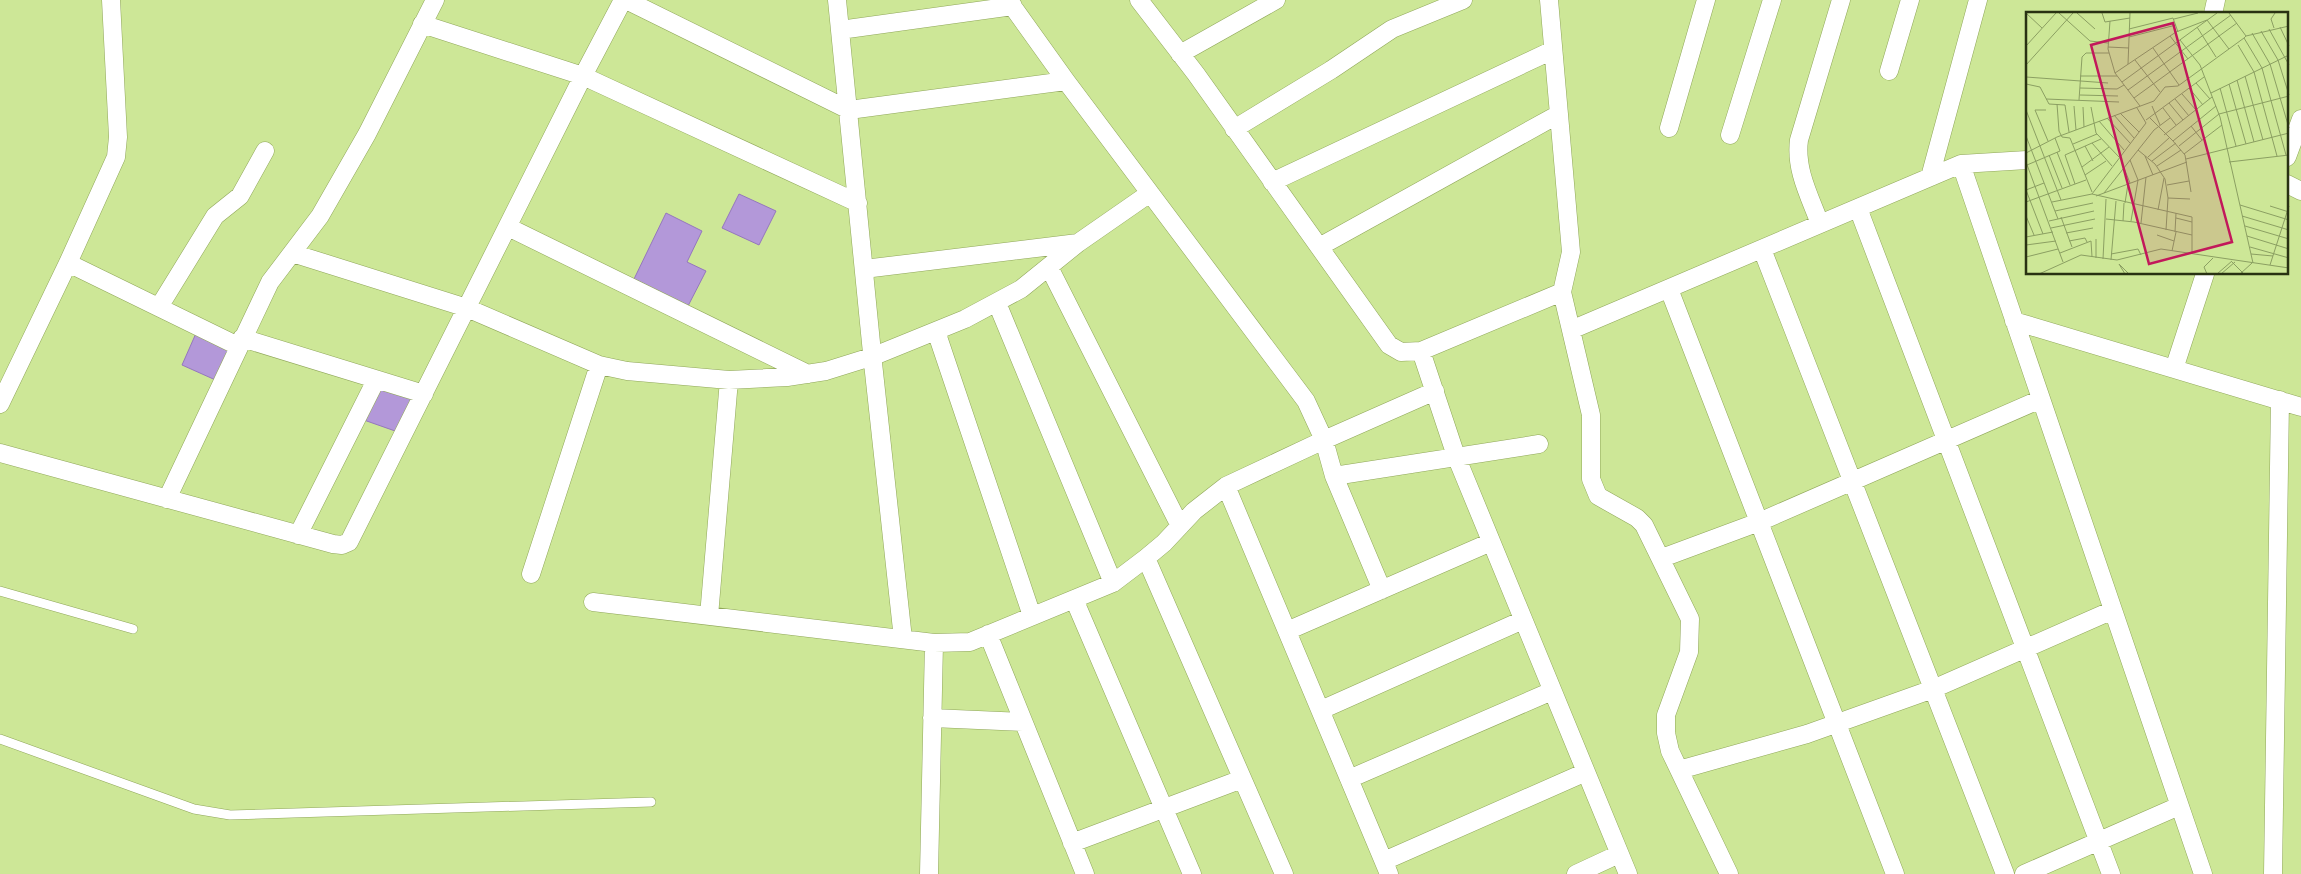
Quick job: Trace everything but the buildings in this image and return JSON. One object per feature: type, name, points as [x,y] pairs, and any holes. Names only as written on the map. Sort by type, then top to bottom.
[{"type":"street","points":[[0,404],[68,263],[116,157],[118,137],[111,0]]},
{"type":"street","points":[[167,499],[270,282],[320,216],[367,134],[434,0]]},
{"type":"street","points":[[0,452],[298,535],[334,544],[342,545],[350,542],[583,76],[625,0],[849,110],[1066,81]]},
{"type":"street","points":[[1139,0],[1180,54],[1389,345],[1401,352],[1421,351],[1562,292]]},
{"type":"street","points":[[1180,54],[1276,0]]},
{"type":"street","points":[[1234,129],[1331,70],[1392,29],[1463,0]]},
{"type":"street","points":[[1549,0],[1571,252],[1562,292],[1591,415],[1590,479],[1594,490],[1607,502],[1637,518],[1649,533],[1690,620],[1689,652],[1666,715],[1666,733],[1670,751],[1729,874]]},
{"type":"street","points":[[1669,128],[1706,0]]},
{"type":"street","points":[[1730,135],[1772,0]]},
{"type":"street","points":[[1820,224],[1798,164],[1799,140],[1841,0]]},
{"type":"street","points":[[1889,71],[1910,0]]},
{"type":"street","points":[[1930,177],[1978,0]]},
{"type":"street","points":[[833,2],[840,30],[849,110],[903,639]]},
{"type":"street","points":[[840,30],[1011,3],[1066,81],[1306,401],[1324,440],[1334,476],[1382,590]]},
{"type":"street","points":[[422,24],[583,76],[858,203]]},
{"type":"street","points":[[1272,182],[1553,50]]},
{"type":"street","points":[[1319,247],[1559,114]]},
{"type":"street","points":[[2288,155],[2301,119]]},
{"type":"street","points":[[159,307],[215,216],[240,196],[264,152]]},
{"type":"street","points":[[1571,330],[1961,164],[2026,160]]},
{"type":"street","points":[[1961,164],[2202,874]]},
{"type":"street","points":[[2288,184],[2301,191]]},
{"type":"street","points":[[292,253],[467,308],[599,365],[627,371],[729,380],[788,377],[826,371],[874,356],[936,332],[997,303],[1021,289],[1078,243],[1150,193]]},
{"type":"street","points":[[1858,208],[2111,874]]},
{"type":"street","points":[[508,227],[808,374]]},
{"type":"street","points":[[864,269],[1078,243]]},
{"type":"street","points":[[1762,249],[2005,874]]},
{"type":"street","points":[[68,263],[159,307],[240,342],[424,394]]},
{"type":"street","points":[[1049,267],[1180,526]]},
{"type":"street","points":[[2174,369],[2205,275]]},
{"type":"street","points":[[1669,289],[1838,721],[1895,874]]},
{"type":"street","points":[[997,303],[1113,583]]},
{"type":"street","points":[[2014,321],[2301,407]]},
{"type":"street","points":[[936,332],[1032,616]]},
{"type":"street","points":[[1421,351],[1436,391],[1456,456],[1628,874]]},
{"type":"street","points":[[531,574],[599,365]]},
{"type":"street","points":[[298,535],[376,380]]},
{"type":"street","points":[[709,616],[729,380]]},
{"type":"street","points":[[593,602],[903,639],[934,642],[970,642],[1113,583],[1164,543],[1194,511],[1226,486],[1324,440],[1436,391]]},
{"type":"street","points":[[1662,558],[1759,522],[2041,399]]},
{"type":"street","points":[[2273,874],[2280,400]]},
{"type":"street","points":[[1334,476],[1539,444]]},
{"type":"street","points":[[1226,486],[1387,868],[1586,772]]},
{"type":"street","points":[[1287,632],[1491,542]]},
{"type":"street","points":[[1146,558],[1284,874]]},
{"type":"street","points":[[1074,599],[1192,874]]},
{"type":"street","points":[[1679,770],[1799,736],[1933,689],[2113,610]]},
{"type":"street","points":[[1320,710],[1523,620]]},
{"type":"street","points":[[988,634],[1085,874]]},
{"type":"street","points":[[929,874],[934,642]]},
{"type":"street","points":[[1349,779],[1552,691]]},
{"type":"street","points":[[932,718],[1024,722]]},
{"type":"street","points":[[1072,843],[1242,779]]},
{"type":"street","points":[[2024,874],[2179,806]]},
{"type":"street","points":[[1576,874],[1620,854]]},
{"type":"lane","points":[[0,591],[133,629]]},
{"type":"lane","points":[[0,739],[194,809],[212,813],[239,814],[651,802]]}]
